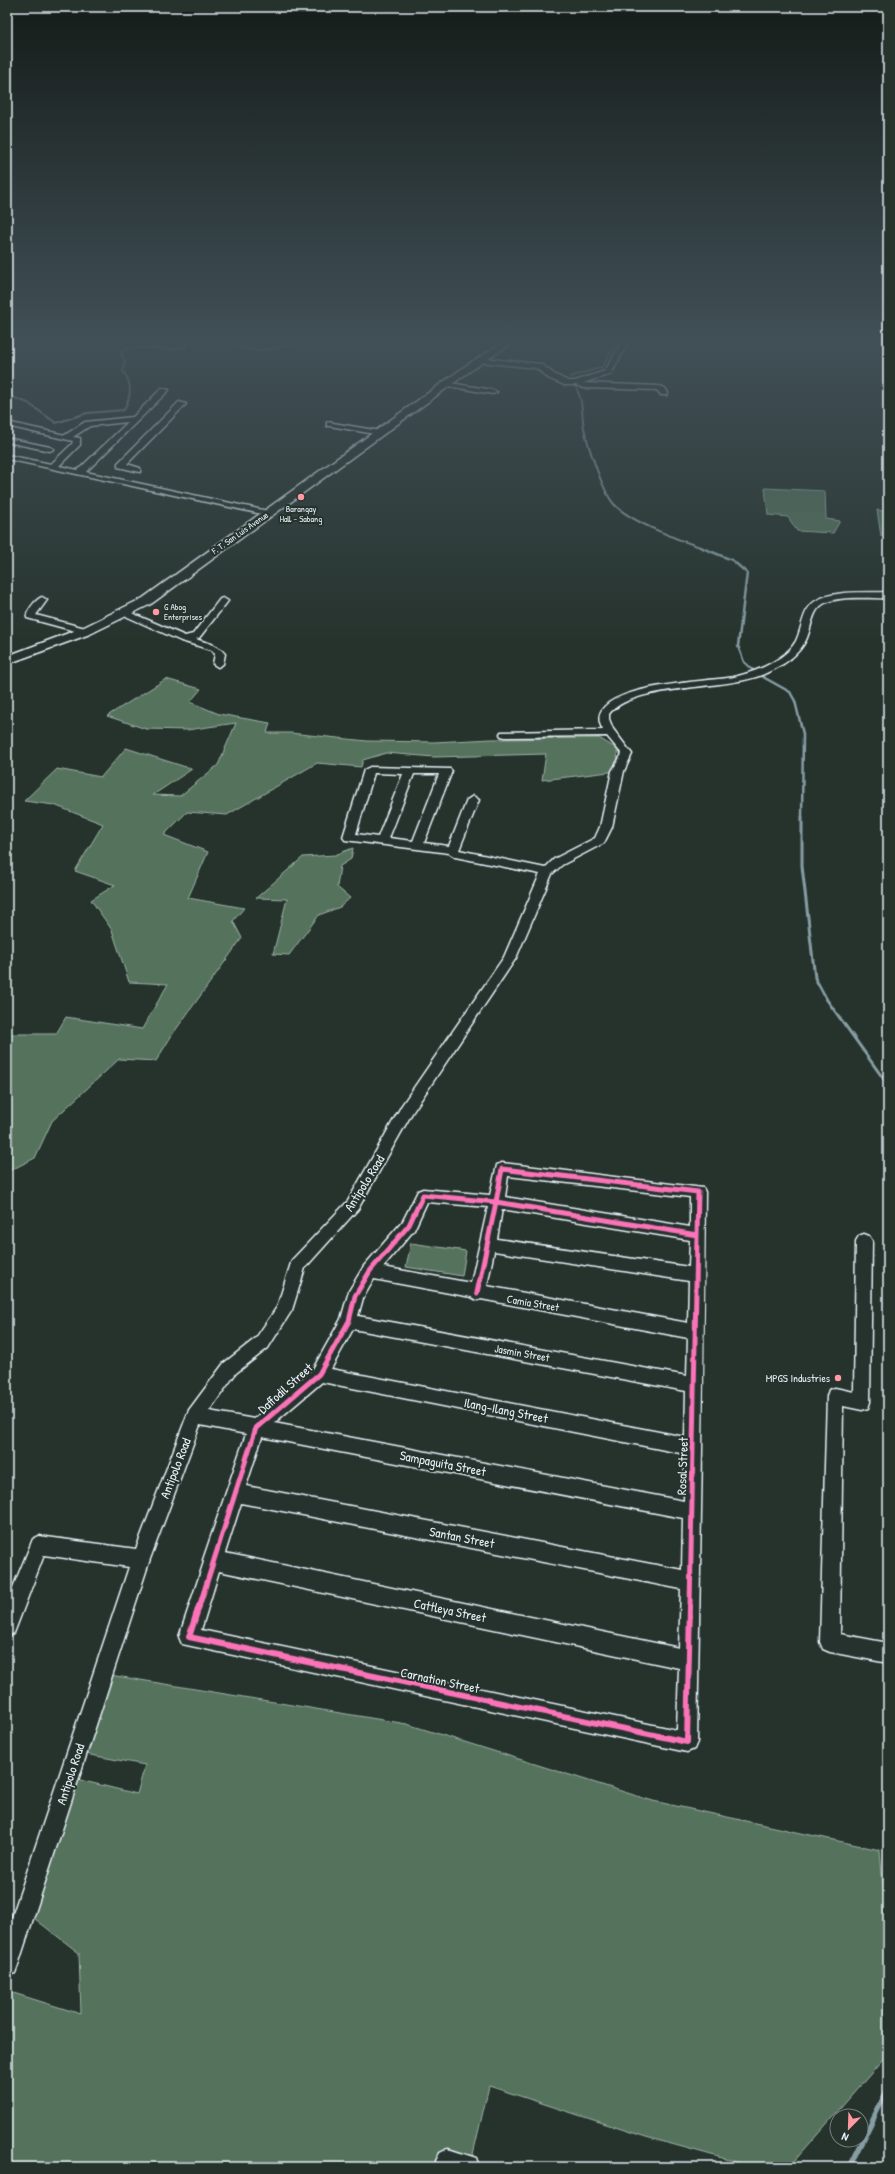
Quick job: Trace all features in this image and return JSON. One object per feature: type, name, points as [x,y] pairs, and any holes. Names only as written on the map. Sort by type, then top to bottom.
[{"type":"main road","name":"F. T. San Luis Avenue","points":[[7,660],[86,631],[147,601],[227,541],[241,534],[372,438]]},
{"type":"street","points":[[53,467],[78,442],[77,440],[72,438]]},
{"type":"street","points":[[80,473],[116,438]]},
{"type":"street","points":[[137,470],[120,465],[148,438]]},
{"type":"street","points":[[7,440],[50,449]]},
{"type":"street","points":[[103,451],[131,455]]},
{"type":"street","points":[[7,457],[268,514]]},
{"type":"street","points":[[418,845],[446,771],[370,770],[349,837],[453,850],[455,853],[547,872],[558,862],[600,840],[606,827],[618,771],[627,754],[622,744],[610,733],[604,723],[604,714],[610,706],[623,698],[644,691],[735,680],[763,672],[794,651],[801,641],[811,612],[817,604],[824,600],[888,595]]},
{"type":"street","points":[[42,600],[30,616],[86,631]]},
{"type":"street","points":[[184,639],[196,636],[223,601]]},
{"type":"street","points":[[124,613],[184,639],[215,648],[220,654],[218,664]]},
{"type":"street","points":[[505,734],[610,733]]},
{"type":"street","points":[[382,841],[410,770]]},
{"type":"street","points":[[453,850],[473,800]]},
{"type":"street","name":"Antipolo Road","points":[[7,1965],[141,1559],[195,1416],[230,1368],[262,1344],[284,1310],[298,1266],[353,1205],[407,1109],[510,958],[547,872]]},
{"type":"street","name":"Rosal Street","points":[[497,1202],[502,1169],[698,1192],[695,1385],[689,1581],[687,1742]]},
{"type":"street","name":"Daffodil Street","points":[[189,1637],[212,1560],[256,1428],[319,1374],[348,1321],[355,1296],[370,1271],[408,1224],[423,1195],[497,1202]]},
{"type":"street","points":[[478,1292],[497,1202],[698,1235]]},
{"type":"street","points":[[864,1241],[862,1402],[835,1396],[830,1642],[888,1653]]},
{"type":"street","points":[[488,1244],[697,1276]]},
{"type":"street","name":"Camia Street","points":[[370,1271],[696,1332]]},
{"type":"street","name":"Jasmin Street","points":[[348,1321],[695,1385]]},
{"type":"street","name":"Ilang-Ilang Street","points":[[319,1374],[693,1447]]},
{"type":"street","name":"Sampaguita Street","points":[[195,1416],[691,1511]]},
{"type":"street","name":"Santan Street","points":[[235,1493],[689,1581]]},
{"type":"street","points":[[7,1626],[39,1544],[141,1559]]},
{"type":"street","name":"Cattleya Street","points":[[212,1560],[689,1660]]},
{"type":"street","name":"Carnation Street","points":[[189,1637],[687,1742]]},
{"type":"green space","points":[[765,488],[825,491],[826,519],[840,521],[833,533],[797,531],[788,517],[768,515]]},
{"type":"green space","points":[[877,510],[888,512],[888,536],[881,536]]},
{"type":"green space","points":[[166,679],[201,689],[190,702],[219,714],[270,723],[267,733],[290,733],[367,741],[434,742],[492,739],[599,738],[617,749],[618,771],[542,780],[546,754],[434,757],[386,753],[363,760],[361,767],[317,763],[227,815],[187,812],[164,835],[208,852],[188,898],[244,908],[233,921],[242,938],[172,1035],[156,1061],[119,1059],[52,1121],[35,1158],[7,1172],[7,1099],[10,1096],[7,1095],[7,1034],[56,1034],[66,1017],[142,1029],[168,984],[129,982],[112,930],[91,900],[115,885],[75,871],[103,824],[54,805],[24,801],[57,769],[101,777],[126,748],[192,769],[153,795],[180,796],[218,765],[236,723],[187,730],[146,729],[107,716]]},
{"type":"green space","points":[[353,848],[351,859],[340,866],[337,887],[350,898],[340,907],[319,915],[289,955],[273,954],[287,899],[256,898],[303,857],[335,855]]},
{"type":"green space","points":[[411,1243],[466,1251],[462,1276],[406,1267]]},
{"type":"green space","points":[[110,1675],[407,1724],[653,1801],[880,1850],[888,1949],[888,2054],[841,2108],[829,2108],[829,2121],[789,2167],[755,2167],[646,2137],[489,2086],[470,2167],[7,2167],[7,1991],[81,2014],[79,1953],[26,1912],[76,1779],[137,1794],[145,1765],[85,1754]]},
{"type":"waterway","points":[[587,438],[604,488],[613,503],[620,510],[655,530],[700,547]]},
{"type":"waterway","points":[[700,547],[732,560],[747,573],[738,646],[744,662],[756,673],[790,692],[795,701],[803,734],[802,818]]},
{"type":"waterway","points":[[802,818],[802,866],[815,978],[827,1000],[888,1085]]},
{"type":"waterway","points":[[849,2167],[888,2089]]},
{"type":"cycle path","points":[[477,1293],[491,1231],[494,1216],[497,1200],[502,1169],[698,1192],[697,1261],[695,1398],[687,1742],[189,1637],[256,1428],[319,1374],[349,1321],[355,1296],[370,1271],[409,1225],[423,1195],[497,1202],[698,1235]]},
{"type":"place","name":"Barangay Hall - Sabang","points":[[301,497]]},
{"type":"place","name":"G Abog Enterprises","points":[[156,612]]},
{"type":"place","name":"MPGS Industries","points":[[838,1378]]}]
